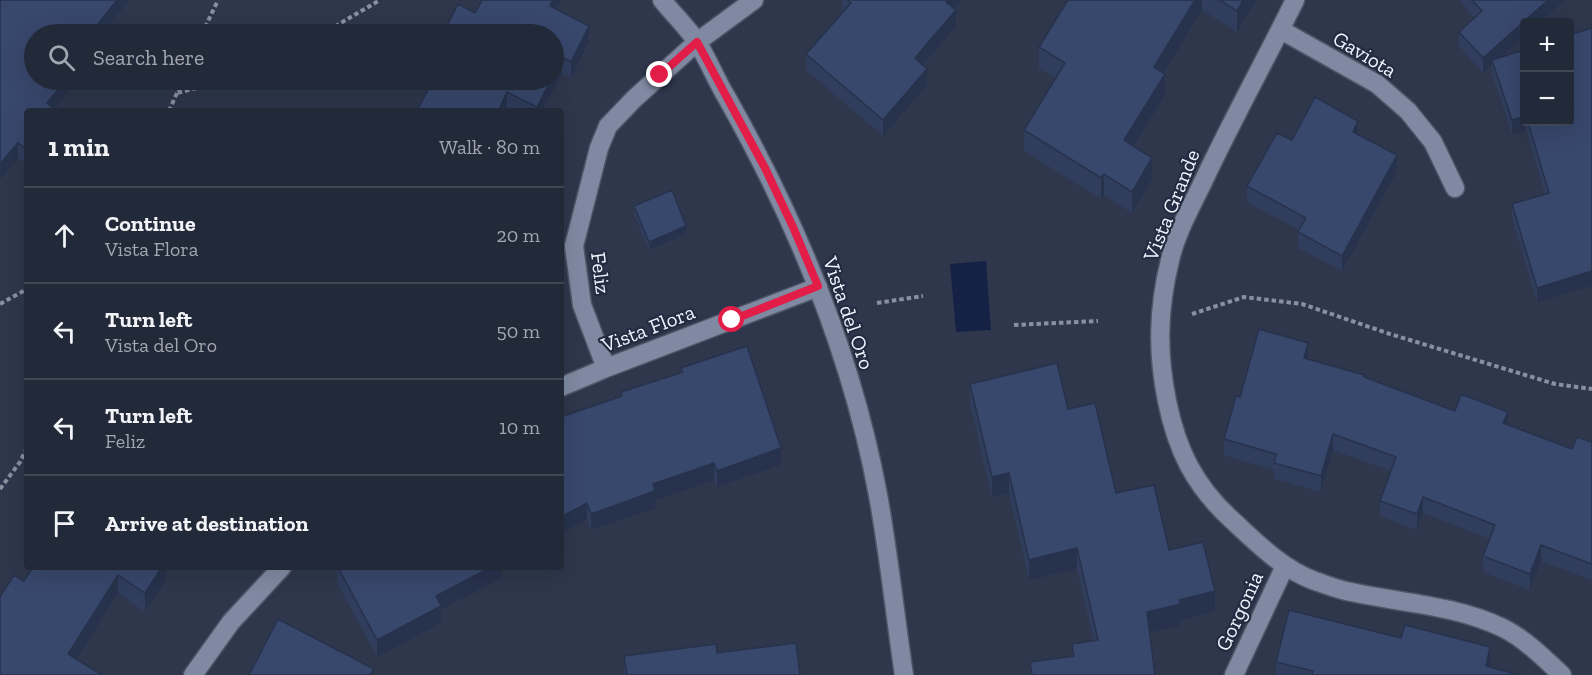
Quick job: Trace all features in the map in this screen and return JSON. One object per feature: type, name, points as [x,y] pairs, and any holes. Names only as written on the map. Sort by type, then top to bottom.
[{"type":"street","name":"Vista del Oro","points":[[662,0],[697,42],[765,168],[818,286],[842,355],[862,425],[878,495],[904,675]]},
{"type":"street","points":[[697,42],[754,0]]},
{"type":"street","name":"Vista Grande","points":[[1295,0],[1219,148],[1170,258],[1162,297],[1159,338],[1163,382],[1172,424],[1187,462],[1205,492],[1223,512],[1285,566],[1312,580],[1349,592],[1454,610],[1503,628],[1526,643],[1562,675]]},
{"type":"street","name":"Gaviota","points":[[1281,30],[1377,84],[1408,111],[1433,142],[1455,188]]},
{"type":"street","name":"Feliz","points":[[606,368],[582,305],[574,246],[599,148],[608,126],[697,42]]},
{"type":"street","name":"Vista Flora","points":[[564,386],[818,286]]},
{"type":"street","name":"Gorgonia","points":[[1234,675],[1285,566]]},
{"type":"street","points":[[194,675],[231,622],[279,570]]},
{"type":"path","points":[[207,24],[218,0]]},
{"type":"path","points":[[338,24],[380,0]]},
{"type":"path","points":[[170,108],[178,90]]},
{"type":"path","points":[[177,93],[189,90]]},
{"type":"path","points":[[0,304],[24,291]]},
{"type":"path","points":[[877,303],[922,296]]},
{"type":"path","points":[[1185,316],[1244,297],[1302,304],[1390,334],[1555,384],[1592,389]]},
{"type":"path","points":[[1014,325],[1098,321]]},
{"type":"path","points":[[0,489],[24,454]]},
{"type":"water","points":[[986,261],[991,330],[956,332],[950,264]]},
{"type":"building","points":[[0,0],[117,0],[98,24],[24,24],[24,90],[58,90],[47,103],[53,108],[24,108],[24,147],[18,143],[0,164]]},
{"type":"building","points":[[482,0],[553,0],[550,6],[589,26],[571,62],[564,58],[564,24],[448,24],[458,4],[475,13]]},
{"type":"building","points":[[848,0],[948,0],[946,2],[956,10],[915,58],[927,69],[883,120],[806,54],[851,3]]},
{"type":"building","points":[[1068,0],[1195,0],[1154,67],[1165,74],[1124,140],[1152,158],[1132,192],[1104,174],[1101,178],[1024,130],[1065,63],[1039,47]]},
{"type":"building","points":[[1220,0],[1243,0],[1237,11]]},
{"type":"building","points":[[1472,0],[1548,0],[1528,18],[1520,18],[1520,25],[1483,58],[1459,32],[1482,11]]},
{"type":"building","points":[[1592,28],[1592,271],[1537,288],[1512,204],[1549,193],[1529,126],[1574,126],[1574,33]]},
{"type":"building","points":[[1520,51],[1520,117],[1512,120],[1492,60]]},
{"type":"building","points":[[428,90],[546,90],[537,107],[507,92],[499,108],[419,108]]},
{"type":"building","points":[[1315,97],[1358,121],[1353,132],[1397,155],[1342,256],[1298,232],[1306,218],[1247,186],[1277,133],[1292,140]]},
{"type":"building","points":[[672,190],[686,226],[649,242],[634,206]]},
{"type":"building","points":[[1259,329],[1308,343],[1304,358],[1364,375],[1364,377],[1455,411],[1461,394],[1508,412],[1503,423],[1572,449],[1577,437],[1592,442],[1592,564],[1541,545],[1530,574],[1483,556],[1495,525],[1423,497],[1417,514],[1380,501],[1396,457],[1333,434],[1321,476],[1274,463],[1276,454],[1224,439],[1236,396],[1240,397]]},
{"type":"building","points":[[747,346],[781,448],[717,471],[714,463],[653,484],[655,491],[591,514],[587,503],[564,515],[564,416],[622,396],[621,392],[683,372],[681,368]]},
{"type":"building","points":[[1057,363],[1068,409],[1095,403],[1116,493],[1154,485],[1169,550],[1203,542],[1215,591],[1179,600],[1181,604],[1147,612],[1155,675],[1032,675],[1030,662],[1074,656],[1072,644],[1098,640],[1077,548],[1029,560],[1009,473],[992,477],[970,384]]},
{"type":"building","points":[[31,570],[160,570],[145,593],[118,575],[68,654],[102,675],[0,675],[0,597],[14,575],[24,581]]},
{"type":"building","points":[[340,570],[485,570],[436,596],[441,606],[377,640]]},
{"type":"building","points":[[1289,610],[1401,638],[1405,625],[1490,647],[1486,666],[1519,675],[1312,675],[1313,671],[1276,662]]},
{"type":"building","points":[[278,619],[374,669],[370,675],[249,675]]},
{"type":"building","points":[[796,643],[800,675],[627,675],[624,656],[716,644],[717,653]]},
{"type":"route","points":[[660,75],[697,42],[765,168],[818,286],[732,320]]}]
